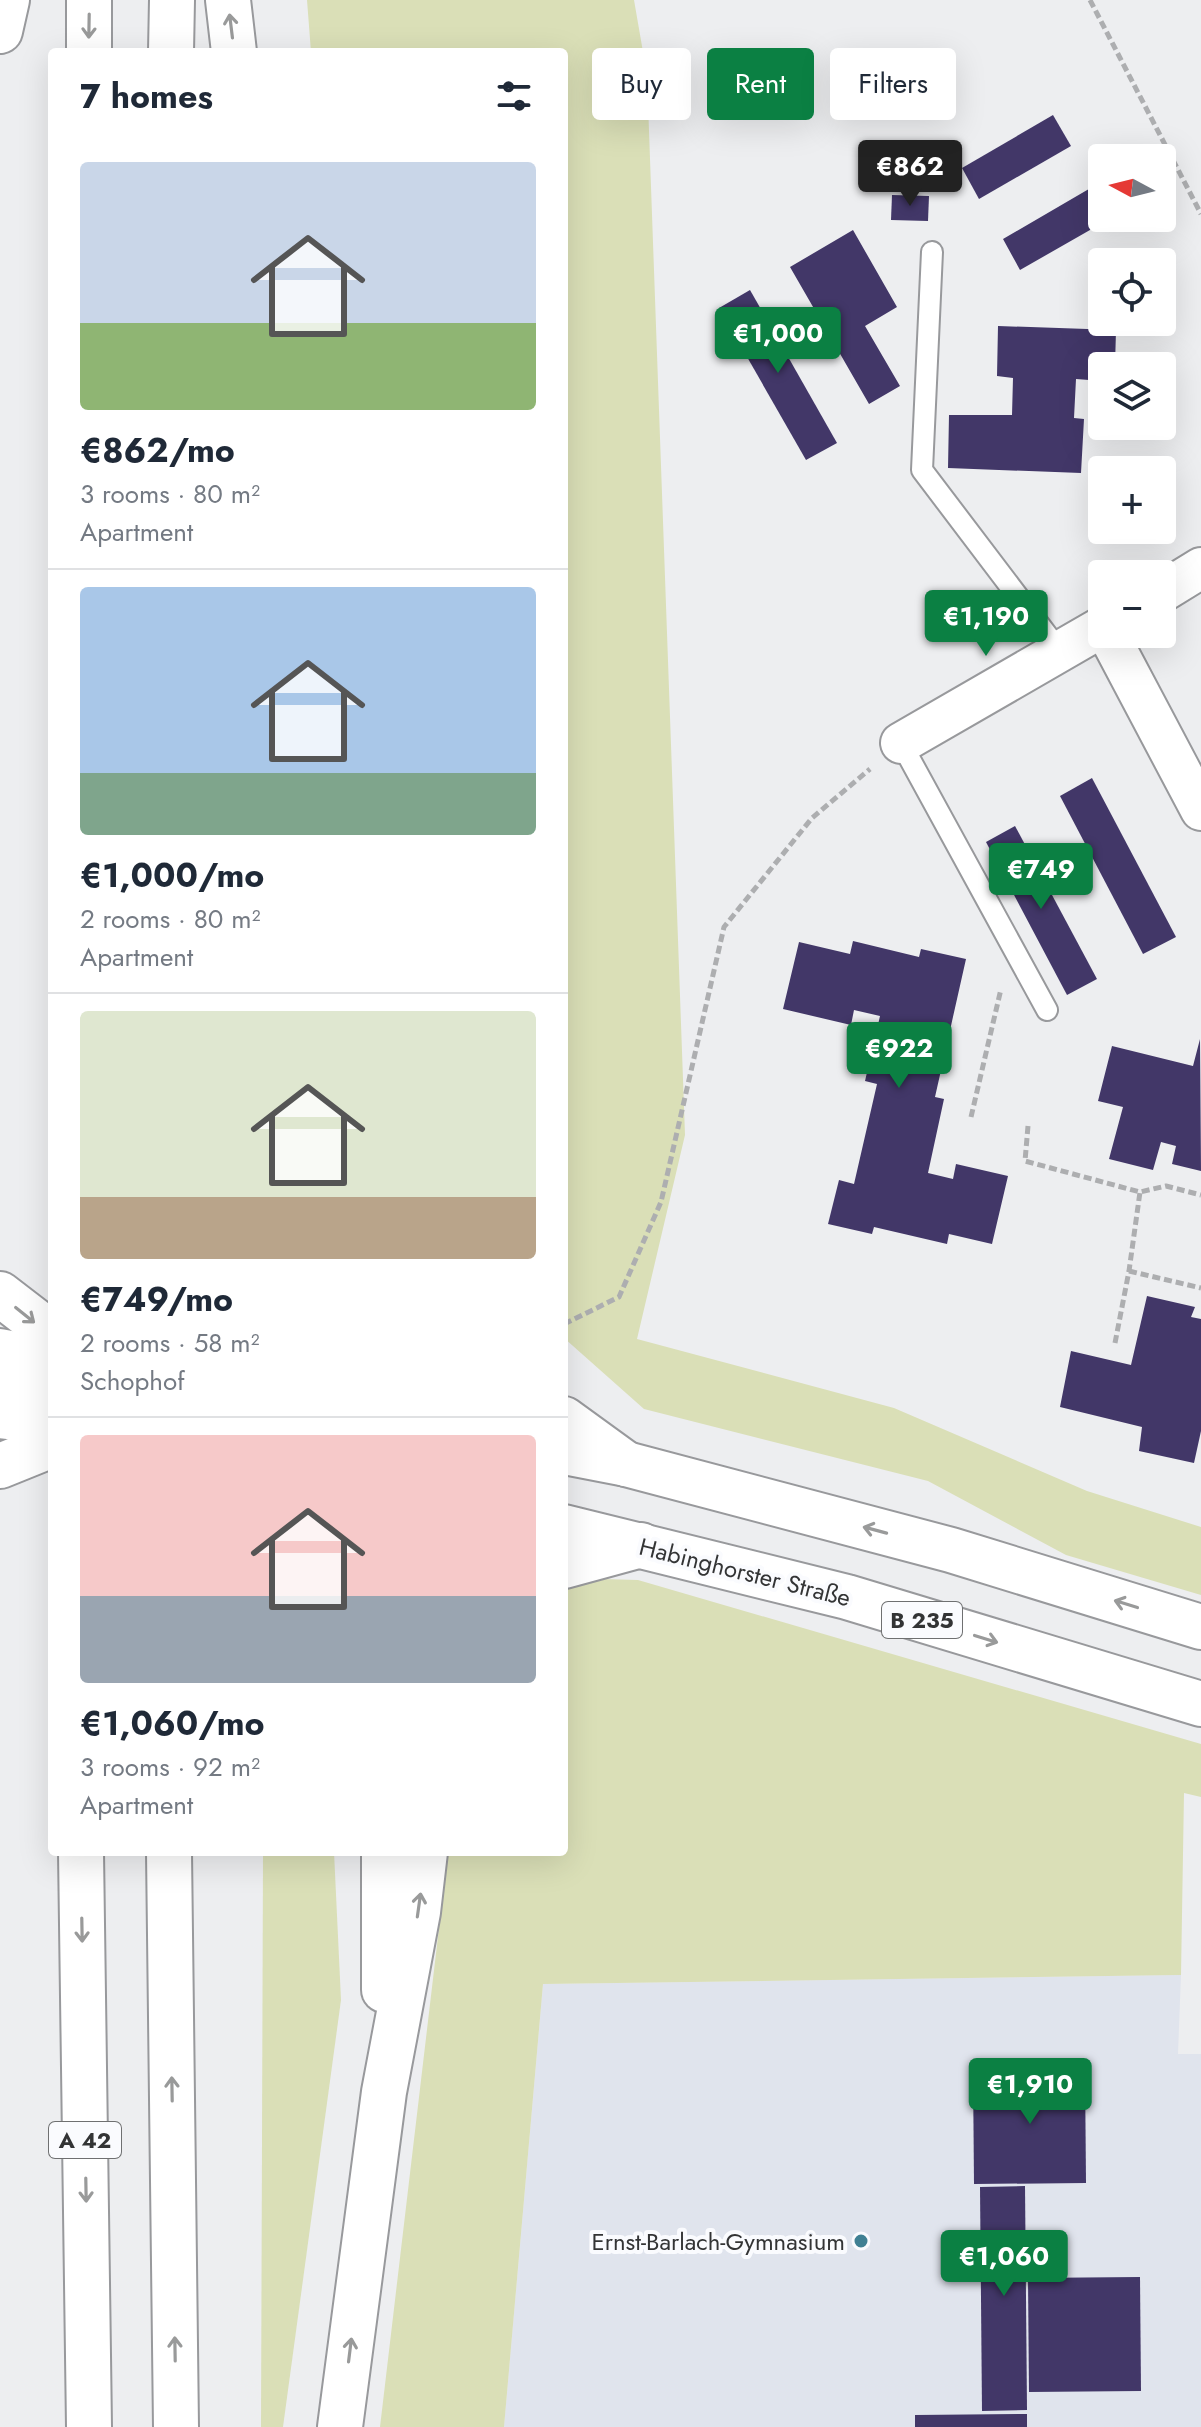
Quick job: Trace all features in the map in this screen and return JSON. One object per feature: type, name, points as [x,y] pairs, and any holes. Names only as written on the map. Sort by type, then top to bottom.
[{"type":"main road","points":[[0,31],[7,0]]},
{"type":"main road","points":[[89,0],[89,48]]},
{"type":"main road","points":[[171,48],[172,0]]},
{"type":"main road","points":[[228,0],[234,48]]},
{"type":"main road","points":[[0,1294],[48,1331]]},
{"type":"main road","points":[[0,1351],[29,1394]]},
{"type":"main road","points":[[568,1422],[626,1464]]},
{"type":"main road","points":[[0,1466],[48,1447]]},
{"type":"main road","points":[[568,1453],[626,1464],[951,1550],[1201,1627]]},
{"type":"main road","name":"Habinghorster Straße","points":[[568,1528],[847,1597],[1201,1704]]},
{"type":"main road","points":[[568,1565],[641,1545]]},
{"type":"main road","name":"A 42","points":[[81,1856],[89,2427]]},
{"type":"main road","points":[[169,1856],[176,2427]]},
{"type":"main road","points":[[384,1856],[384,2092]]},
{"type":"main road","points":[[340,2427],[384,2092],[418,1912],[425,1856]]},
{"type":"street","points":[[1176,583],[1201,568]]},
{"type":"street","points":[[901,743],[1088,635]]},
{"type":"street","points":[[1115,648],[1201,810]]},
{"type":"lane","points":[[932,252],[922,470],[1060,652]]},
{"type":"lane","points":[[901,743],[1047,1010]]},
{"type":"path","points":[[1090,0],[1201,214]]},
{"type":"path","points":[[568,1322],[619,1297],[661,1202],[724,927],[812,818],[901,743]]},
{"type":"path","points":[[971,1117],[1012,945]]},
{"type":"path","points":[[1028,1126],[1025,1161],[1140,1192],[1166,1186],[1201,1195]]},
{"type":"path","points":[[1115,1343],[1140,1192]]},
{"type":"path","points":[[1129,1271],[1201,1288]]},
{"type":"shaded area","name":"Ernst-Barlach-Gymnasium","points":[[1181,1975],[1178,2054],[1201,2054],[1201,2427],[504,2427],[543,1984]]},
{"type":"green space","points":[[307,0],[634,0],[642,48],[592,48],[592,120],[649,120],[685,1135],[637,1339],[894,1408],[1087,1491],[1201,1527],[1201,1595],[1066,1555],[928,1481],[644,1409],[568,1342],[568,48],[311,48]]},
{"type":"green space","points":[[602,1579],[638,1580],[1201,1744],[1201,1797],[1184,1793],[1181,1975],[543,1984],[504,2427],[380,2427],[448,1856],[568,1856],[568,1586]]},
{"type":"green space","points":[[263,1856],[334,1856],[341,2000],[283,2427],[261,2427]]},
{"type":"building","points":[[1053,115],[1071,146],[979,199],[962,168]]},
{"type":"building","points":[[1088,189],[1088,231],[1020,270],[1003,239]]},
{"type":"building","points":[[892,195],[929,196],[928,221],[891,220]]},
{"type":"building","points":[[853,230],[897,307],[865,326],[900,386],[869,404],[790,267]]},
{"type":"building","points":[[750,290],[837,443],[806,460],[719,308]]},
{"type":"building","points":[[998,326],[1088,329],[1088,336],[1116,336],[1115,352],[1088,352],[1088,380],[1076,379],[1074,418],[1084,419],[1081,473],[948,468],[949,415],[1012,415],[1013,378],[997,376]]},
{"type":"building","points":[[1092,778],[1176,937],[1143,954],[1060,796]]},
{"type":"building","points":[[1015,826],[1097,979],[1067,995],[986,842]]},
{"type":"building","points":[[853,941],[919,957],[921,949],[966,959],[935,1097],[944,1099],[928,1173],[953,1179],[956,1164],[1008,1176],[992,1244],[949,1234],[947,1244],[874,1227],[872,1234],[828,1224],[839,1180],[854,1184],[877,1084],[865,1081],[880,1016],[854,1010],[851,1025],[783,1009],[799,942],[850,954]]},
{"type":"building","points":[[1200,1039],[1201,1171],[1172,1164],[1176,1146],[1161,1142],[1153,1170],[1109,1159],[1123,1107],[1098,1101],[1112,1046],[1193,1066]]},
{"type":"building","points":[[1147,1296],[1195,1307],[1191,1317],[1201,1319],[1201,1431],[1194,1463],[1139,1451],[1142,1427],[1060,1407],[1071,1351],[1131,1365]]},
{"type":"building","points":[[1085,2069],[1086,2183],[974,2184],[973,2070]]},
{"type":"building","points":[[1025,2186],[1027,2410],[982,2411],[980,2187]]},
{"type":"building","points":[[1140,2277],[1141,2391],[1029,2392],[1028,2278]]},
{"type":"building","points":[[1027,2414],[1027,2427],[915,2427],[915,2415]]},
{"type":"place","name":"Ernst-Barlach-Gymnasium","points":[[861,2241]]}]
